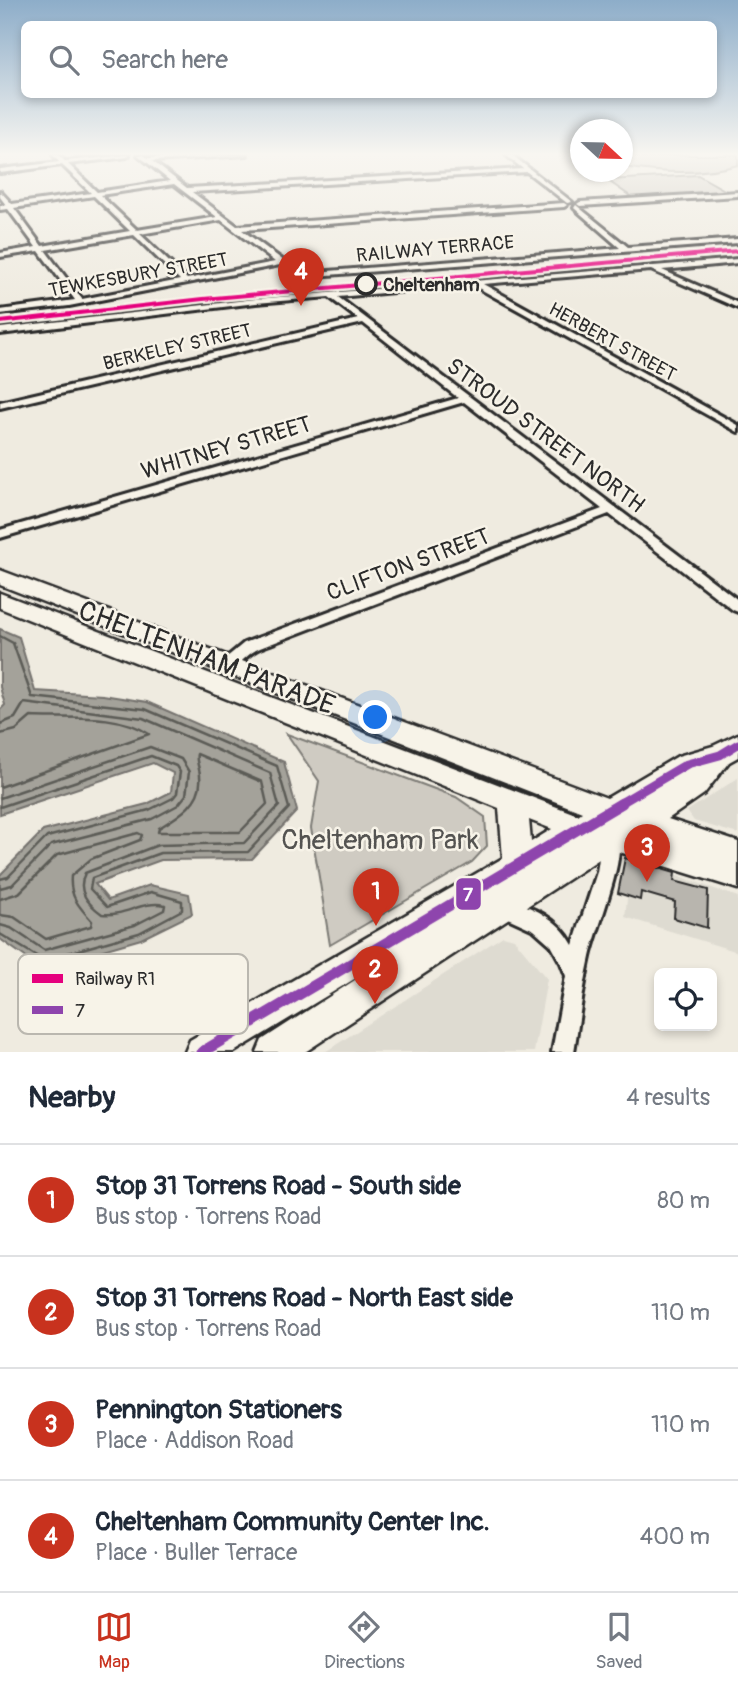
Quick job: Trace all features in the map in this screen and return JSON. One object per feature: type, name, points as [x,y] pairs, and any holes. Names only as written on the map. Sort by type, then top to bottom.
[{"type":"main road","name":"CHELTENHAM PARADE","points":[[0,577],[612,824]]},
{"type":"main road","name":"CHELTENHAM PARADE","points":[[0,600],[580,828],[612,824]]},
{"type":"main road","points":[[274,1052],[576,857],[612,824],[687,764],[729,749]]},
{"type":"main road","points":[[640,822],[713,772],[729,749]]},
{"type":"main road","points":[[511,800],[517,832],[517,866]]},
{"type":"main road","points":[[612,824],[640,822],[738,855]]},
{"type":"main road","points":[[612,824],[738,875]]},
{"type":"main road","points":[[248,1025],[580,828]]},
{"type":"main road","points":[[202,1052],[232,1034]]},
{"type":"street","points":[[0,208],[23,204]]},
{"type":"street","points":[[104,204],[185,281]]},
{"type":"street","points":[[205,204],[281,263],[302,275]]},
{"type":"street","points":[[236,228],[587,204]]},
{"type":"street","points":[[573,205],[625,249]]},
{"type":"street","points":[[10,206],[80,302]]},
{"type":"street","points":[[0,255],[223,218]]},
{"type":"street","name":"RAILWAY TERRACE","points":[[302,275],[738,241]]},
{"type":"street","points":[[0,331],[331,295],[738,261]]},
{"type":"street","name":"TEWKESBURY STREET","points":[[0,312],[80,302],[281,263]]},
{"type":"street","points":[[649,267],[738,306]]},
{"type":"street","name":"HERBERT STREET","points":[[473,282],[738,429]]},
{"type":"street","name":"STROUD STREET NORTH","points":[[331,295],[738,607]]},
{"type":"street","name":"BERKELEY STREET","points":[[0,405],[362,321]]},
{"type":"street","name":"WHITNEY STREET","points":[[0,534],[464,399]]},
{"type":"street","name":"CLIFTON STREET","points":[[226,666],[249,647],[268,639],[610,510]]},
{"type":"street","points":[[563,1052],[576,975],[590,921],[610,868],[612,824]]},
{"type":"street","points":[[500,905],[531,916],[556,933],[576,975]]},
{"type":"shaded area","points":[[738,778],[738,834],[694,821],[687,811]]},
{"type":"shaded area","points":[[637,862],[738,897],[738,952],[625,917],[631,864]]},
{"type":"shaded area","points":[[503,936],[514,939],[547,979],[534,1052],[325,1052]]},
{"type":"green space","name":"Cheltenham Park","points":[[287,734],[456,797],[485,817],[487,846],[472,862],[330,945],[311,828],[319,781]]},
{"type":"water","points":[[0,629],[19,637],[35,691],[103,695],[147,702],[284,762],[297,811],[252,859],[161,860],[95,884],[108,900],[150,885],[189,894],[192,914],[141,939],[89,954],[21,954],[0,939],[0,875],[43,831],[147,804],[171,792],[173,773],[153,763],[0,814],[0,710],[5,705],[0,687]]},
{"type":"building","points":[[625,858],[675,873],[674,881],[708,890],[707,928],[674,918],[675,902],[641,892],[640,900],[618,893]]},
{"type":"rail line","name":"R1","points":[[0,322],[203,299],[738,251]]},
{"type":"transit line","name":"7","points":[[248,1025],[687,764],[720,755],[738,744]]},
{"type":"transit line","name":"7","points":[[202,1052],[232,1034]]},
{"type":"place","name":"Cheltenham","points":[[366,284]]},
{"type":"place","name":"Cheltenham Community Center Inc.","points":[[301,306]]},
{"type":"place","name":"Pennington Stationers","points":[[647,882]]},
{"type":"place","name":"Stop 31 Torrens Road - South side","points":[[376,926]]},
{"type":"place","name":"Stop 31 Torrens Road - North East side","points":[[375,1004]]}]
